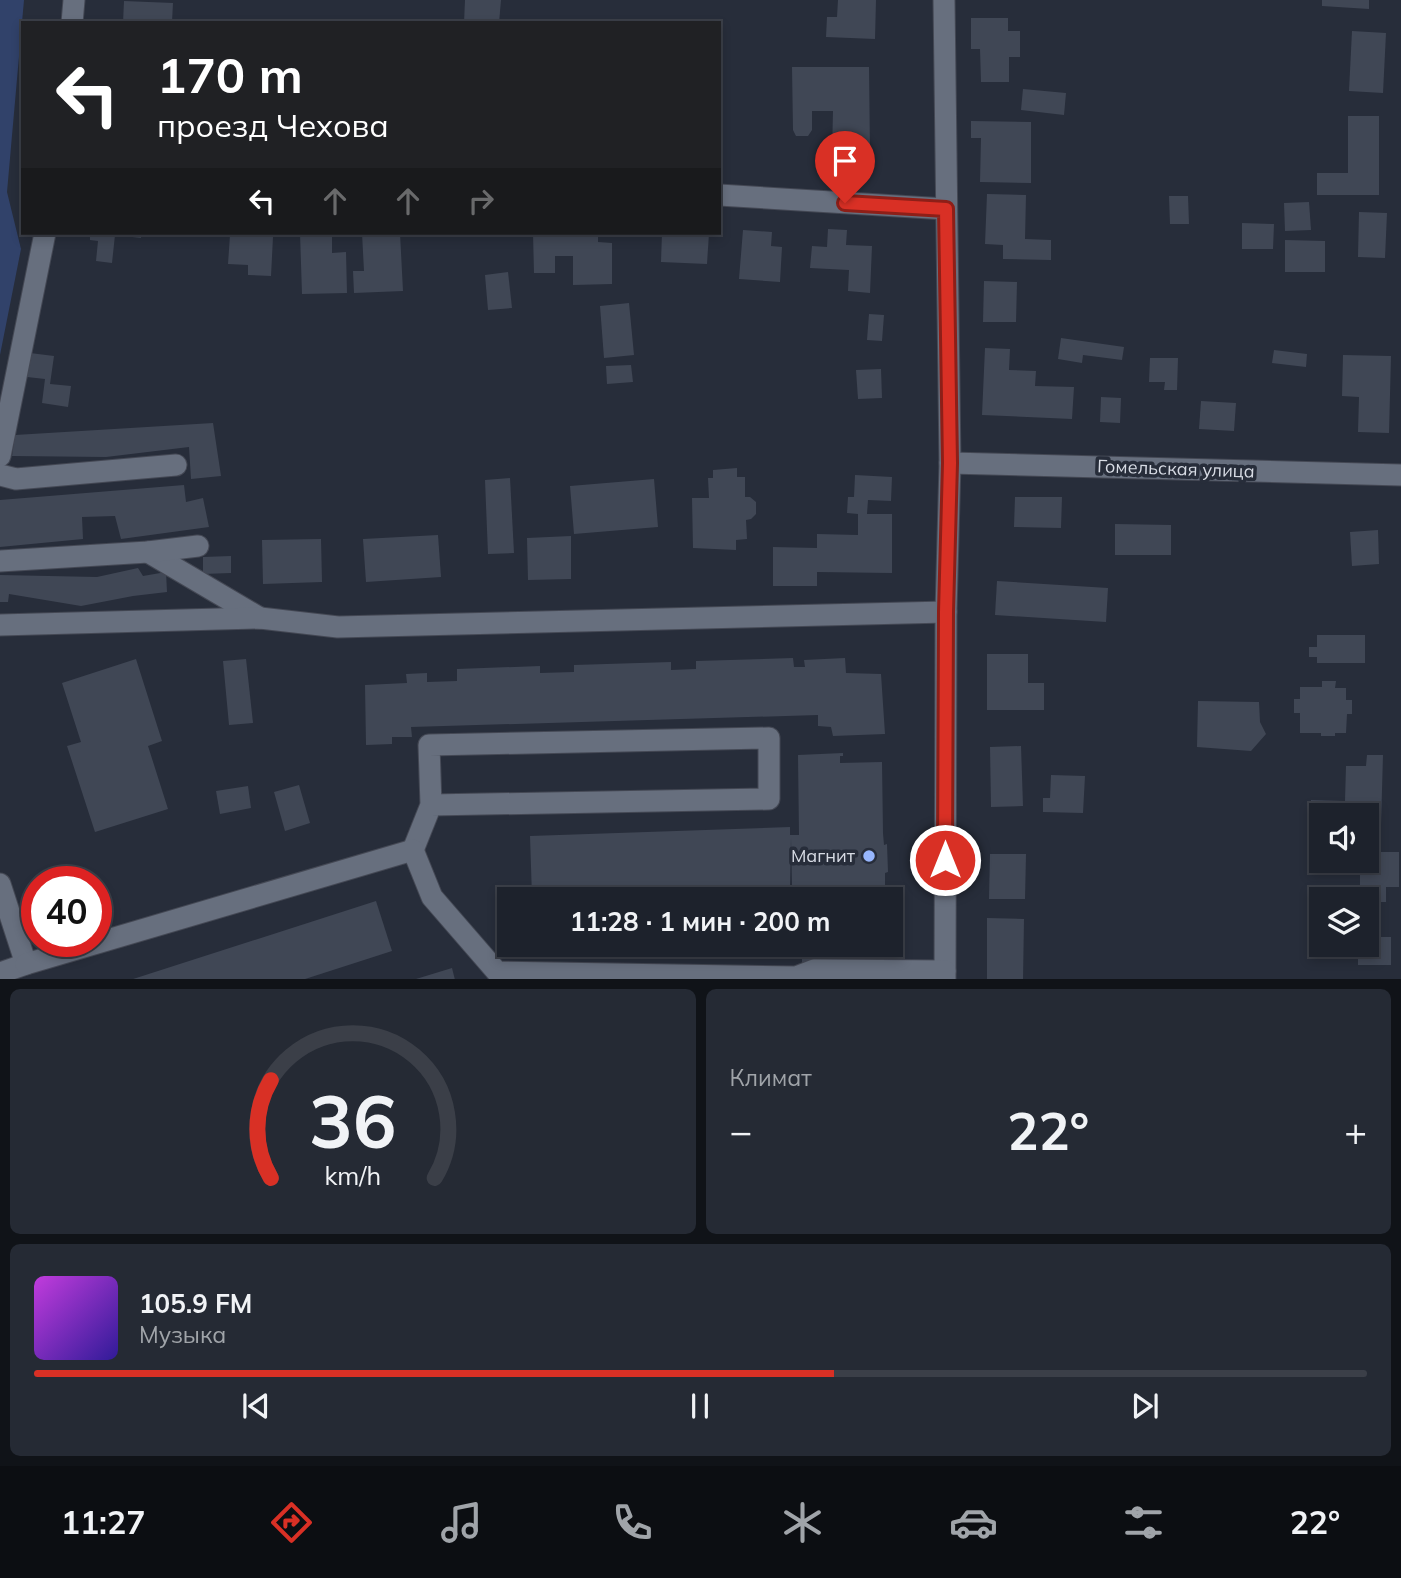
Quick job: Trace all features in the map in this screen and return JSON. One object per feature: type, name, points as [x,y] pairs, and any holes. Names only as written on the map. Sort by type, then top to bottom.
[{"type":"street","points":[[72,21],[74,0]]},
{"type":"street","points":[[431,806],[769,799],[769,738],[429,745],[431,806],[413,850],[432,897],[497,972],[796,977],[814,970],[944,975],[946,612],[950,463],[944,0]]},
{"type":"street","points":[[721,195],[946,209]]},
{"type":"street","points":[[0,456],[45,235]]},
{"type":"street","name":"Гомельская улица","points":[[950,463],[1401,475]]},
{"type":"street","points":[[0,475],[16,479],[176,465]]},
{"type":"street","points":[[0,561],[148,552],[198,546]]},
{"type":"street","points":[[148,552],[260,618]]},
{"type":"street","points":[[0,625],[260,618],[338,627],[946,612]]},
{"type":"street","points":[[0,973],[413,850]]},
{"type":"street","points":[[0,884],[26,964]]},
{"type":"shaded area","points":[[0,0],[24,0],[7,192],[21,249],[0,355]]},
{"type":"building","points":[[465,0],[501,0],[499,21],[464,21]]},
{"type":"building","points":[[838,0],[876,0],[875,39],[826,37],[827,17],[837,17]]},
{"type":"building","points":[[1322,0],[1369,0],[1369,9],[1322,6]]},
{"type":"building","points":[[124,1],[173,3],[172,21],[123,21]]},
{"type":"building","points":[[971,18],[1008,18],[1008,31],[1020,31],[1020,57],[1009,57],[1009,82],[981,82],[980,49],[971,49]]},
{"type":"building","points":[[1352,31],[1386,33],[1383,93],[1349,91]]},
{"type":"building","points":[[792,67],[869,67],[870,153],[832,153],[833,111],[812,111],[812,130],[808,136],[796,136],[793,130]]},
{"type":"building","points":[[1023,89],[1066,93],[1064,115],[1021,110]]},
{"type":"building","points":[[1348,116],[1379,116],[1379,195],[1317,195],[1317,173],[1348,173]]},
{"type":"building","points":[[971,121],[1031,122],[1031,183],[980,182],[981,138],[971,138]]},
{"type":"building","points":[[987,194],[1026,195],[1025,239],[1051,240],[1051,260],[1003,259],[1003,245],[985,244]]},
{"type":"building","points":[[1169,196],[1188,196],[1189,224],[1170,224]]},
{"type":"building","points":[[1309,202],[1311,230],[1285,231],[1284,203]]},
{"type":"building","points":[[1359,212],[1387,213],[1385,258],[1358,257]]},
{"type":"building","points":[[1242,223],[1274,224],[1273,249],[1242,249]]},
{"type":"building","points":[[828,229],[847,230],[846,245],[872,246],[870,293],[848,291],[849,270],[810,268],[812,246],[827,247]]},
{"type":"building","points":[[743,230],[772,232],[771,246],[782,247],[780,282],[739,279]]},
{"type":"building","points":[[90,235],[115,235],[112,263],[96,261],[98,241],[90,240]]},
{"type":"building","points":[[115,235],[141,235],[141,238]]},
{"type":"building","points":[[230,235],[273,237],[271,276],[248,275],[248,265],[228,264]]},
{"type":"building","points":[[300,235],[332,235],[332,253],[346,252],[347,293],[302,294]]},
{"type":"building","points":[[362,235],[400,235],[403,291],[354,293],[353,271],[364,271]]},
{"type":"building","points":[[533,235],[598,235],[598,242],[612,243],[612,284],[573,285],[573,256],[555,256],[555,273],[534,273]]},
{"type":"building","points":[[662,235],[709,235],[707,264],[661,262]]},
{"type":"building","points":[[1285,240],[1325,241],[1325,272],[1285,272]]},
{"type":"building","points":[[508,272],[512,308],[488,310],[485,275]]},
{"type":"building","points":[[984,281],[1017,282],[1016,322],[983,322]]},
{"type":"building","points":[[629,303],[634,355],[604,358],[600,306]]},
{"type":"building","points":[[869,314],[884,315],[882,341],[867,340]]},
{"type":"building","points":[[1061,338],[1124,347],[1122,360],[1083,355],[1082,363],[1058,359]]},
{"type":"building","points":[[985,348],[1010,349],[1009,370],[1036,371],[1035,386],[1074,387],[1072,419],[982,415]]},
{"type":"building","points":[[1274,350],[1307,354],[1306,367],[1272,363]]},
{"type":"building","points":[[30,353],[54,356],[50,384],[71,386],[68,407],[42,403],[45,379],[27,377]]},
{"type":"building","points":[[1343,355],[1391,356],[1389,433],[1358,432],[1359,397],[1342,396]]},
{"type":"building","points":[[1150,358],[1178,358],[1177,390],[1164,390],[1165,382],[1149,382]]},
{"type":"building","points":[[631,365],[633,382],[607,384],[606,366]]},
{"type":"building","points":[[881,369],[882,398],[858,399],[856,370]]},
{"type":"building","points":[[1101,397],[1121,398],[1120,423],[1100,422]]},
{"type":"building","points":[[1201,401],[1236,403],[1234,431],[1199,429]]},
{"type":"building","points":[[213,423],[221,476],[191,479],[189,447],[106,457],[12,456],[15,435]]},
{"type":"building","points":[[737,468],[737,477],[745,477],[745,497],[756,502],[756,514],[746,520],[747,539],[736,540],[736,550],[693,548],[692,498],[709,498],[708,478],[713,478],[713,470]]},
{"type":"building","points":[[855,475],[892,477],[891,501],[868,500],[867,514],[892,514],[892,573],[817,572],[817,586],[773,586],[773,547],[817,548],[817,534],[858,535],[858,514],[847,513],[848,497],[854,497]]},
{"type":"building","points":[[510,478],[514,553],[488,554],[485,480]]},
{"type":"building","points":[[654,479],[658,527],[574,534],[570,486]]},
{"type":"building","points":[[184,485],[186,502],[203,498],[209,527],[121,539],[115,516],[82,517],[83,539],[0,547],[0,500]]},
{"type":"building","points":[[1015,497],[1062,497],[1061,528],[1014,527]]},
{"type":"building","points":[[1115,524],[1171,525],[1171,555],[1115,555]]},
{"type":"building","points":[[1378,530],[1379,564],[1352,566],[1350,532]]},
{"type":"building","points":[[438,535],[441,577],[366,582],[363,539]]},
{"type":"building","points":[[571,536],[571,579],[528,580],[527,538]]},
{"type":"building","points":[[321,539],[322,582],[263,584],[262,540]]},
{"type":"building","points":[[231,556],[231,573],[203,574],[203,557]]},
{"type":"building","points":[[138,568],[143,576],[166,572],[167,592],[81,606],[9,594],[8,602],[0,602],[0,575],[97,577]]},
{"type":"building","points":[[997,581],[1108,588],[1106,622],[995,615]]},
{"type":"building","points":[[1317,635],[1365,635],[1365,663],[1317,663],[1317,657],[1309,657],[1309,647],[1317,647]]},
{"type":"building","points":[[987,654],[1028,654],[1028,683],[1044,683],[1044,710],[987,710]]},
{"type":"building","points":[[793,658],[794,667],[805,667],[804,660],[845,658],[846,673],[881,674],[885,734],[833,736],[831,727],[818,726],[818,715],[411,727],[412,737],[392,737],[392,744],[366,745],[365,685],[407,683],[406,674],[427,673],[427,682],[457,681],[457,669],[540,666],[540,673],[574,672],[574,665],[671,662],[671,670],[696,669],[696,661]]},
{"type":"building","points":[[136,659],[162,741],[148,746],[168,809],[95,832],[67,746],[81,742],[62,683]]},
{"type":"building","points":[[246,659],[253,723],[229,725],[223,661]]},
{"type":"building","points":[[1322,681],[1336,681],[1335,688],[1346,688],[1346,700],[1352,700],[1352,714],[1347,714],[1346,733],[1321,736],[1321,733],[1300,733],[1300,713],[1294,713],[1294,699],[1300,699],[1300,687],[1322,687]]},
{"type":"building","points":[[1198,701],[1259,702],[1260,722],[1266,734],[1251,751],[1197,747]]},
{"type":"building","points":[[1021,746],[1023,806],[991,807],[990,747]]},
{"type":"building","points":[[843,753],[840,763],[882,762],[883,833],[884,845],[887,844],[888,872],[885,873],[885,887],[792,886],[791,838],[790,887],[532,887],[530,836],[790,827],[790,835],[799,835],[798,755]]},
{"type":"building","points":[[1367,755],[1383,755],[1381,825],[1379,803],[1311,803],[1311,800],[1345,801],[1346,766],[1366,766]]},
{"type":"building","points":[[1051,775],[1085,776],[1083,813],[1043,812],[1043,798],[1050,798]]},
{"type":"building","points":[[299,785],[310,823],[285,831],[274,792]]},
{"type":"building","points":[[248,786],[251,808],[220,814],[216,791]]},
{"type":"building","points":[[1379,852],[1399,852],[1399,887],[1386,887],[1386,902],[1379,902],[1379,887],[1360,887],[1360,875],[1348,875],[1379,873]]},
{"type":"building","points":[[990,854],[1026,854],[1025,899],[989,899]]},
{"type":"building","points":[[376,901],[392,951],[305,979],[133,979]]},
{"type":"building","points":[[987,918],[1024,919],[1023,979],[987,979]]},
{"type":"building","points":[[1379,937],[1391,937],[1391,965],[1358,965],[1358,957],[1379,957]]},
{"type":"building","points":[[802,957],[844,957],[844,963],[802,966]]},
{"type":"building","points":[[452,968],[455,979],[416,979]]},
{"type":"place","name":"Магнит","points":[[869,856]]},
{"type":"route","points":[[845,203],[946,209],[950,463],[946,612],[945,860]]}]
